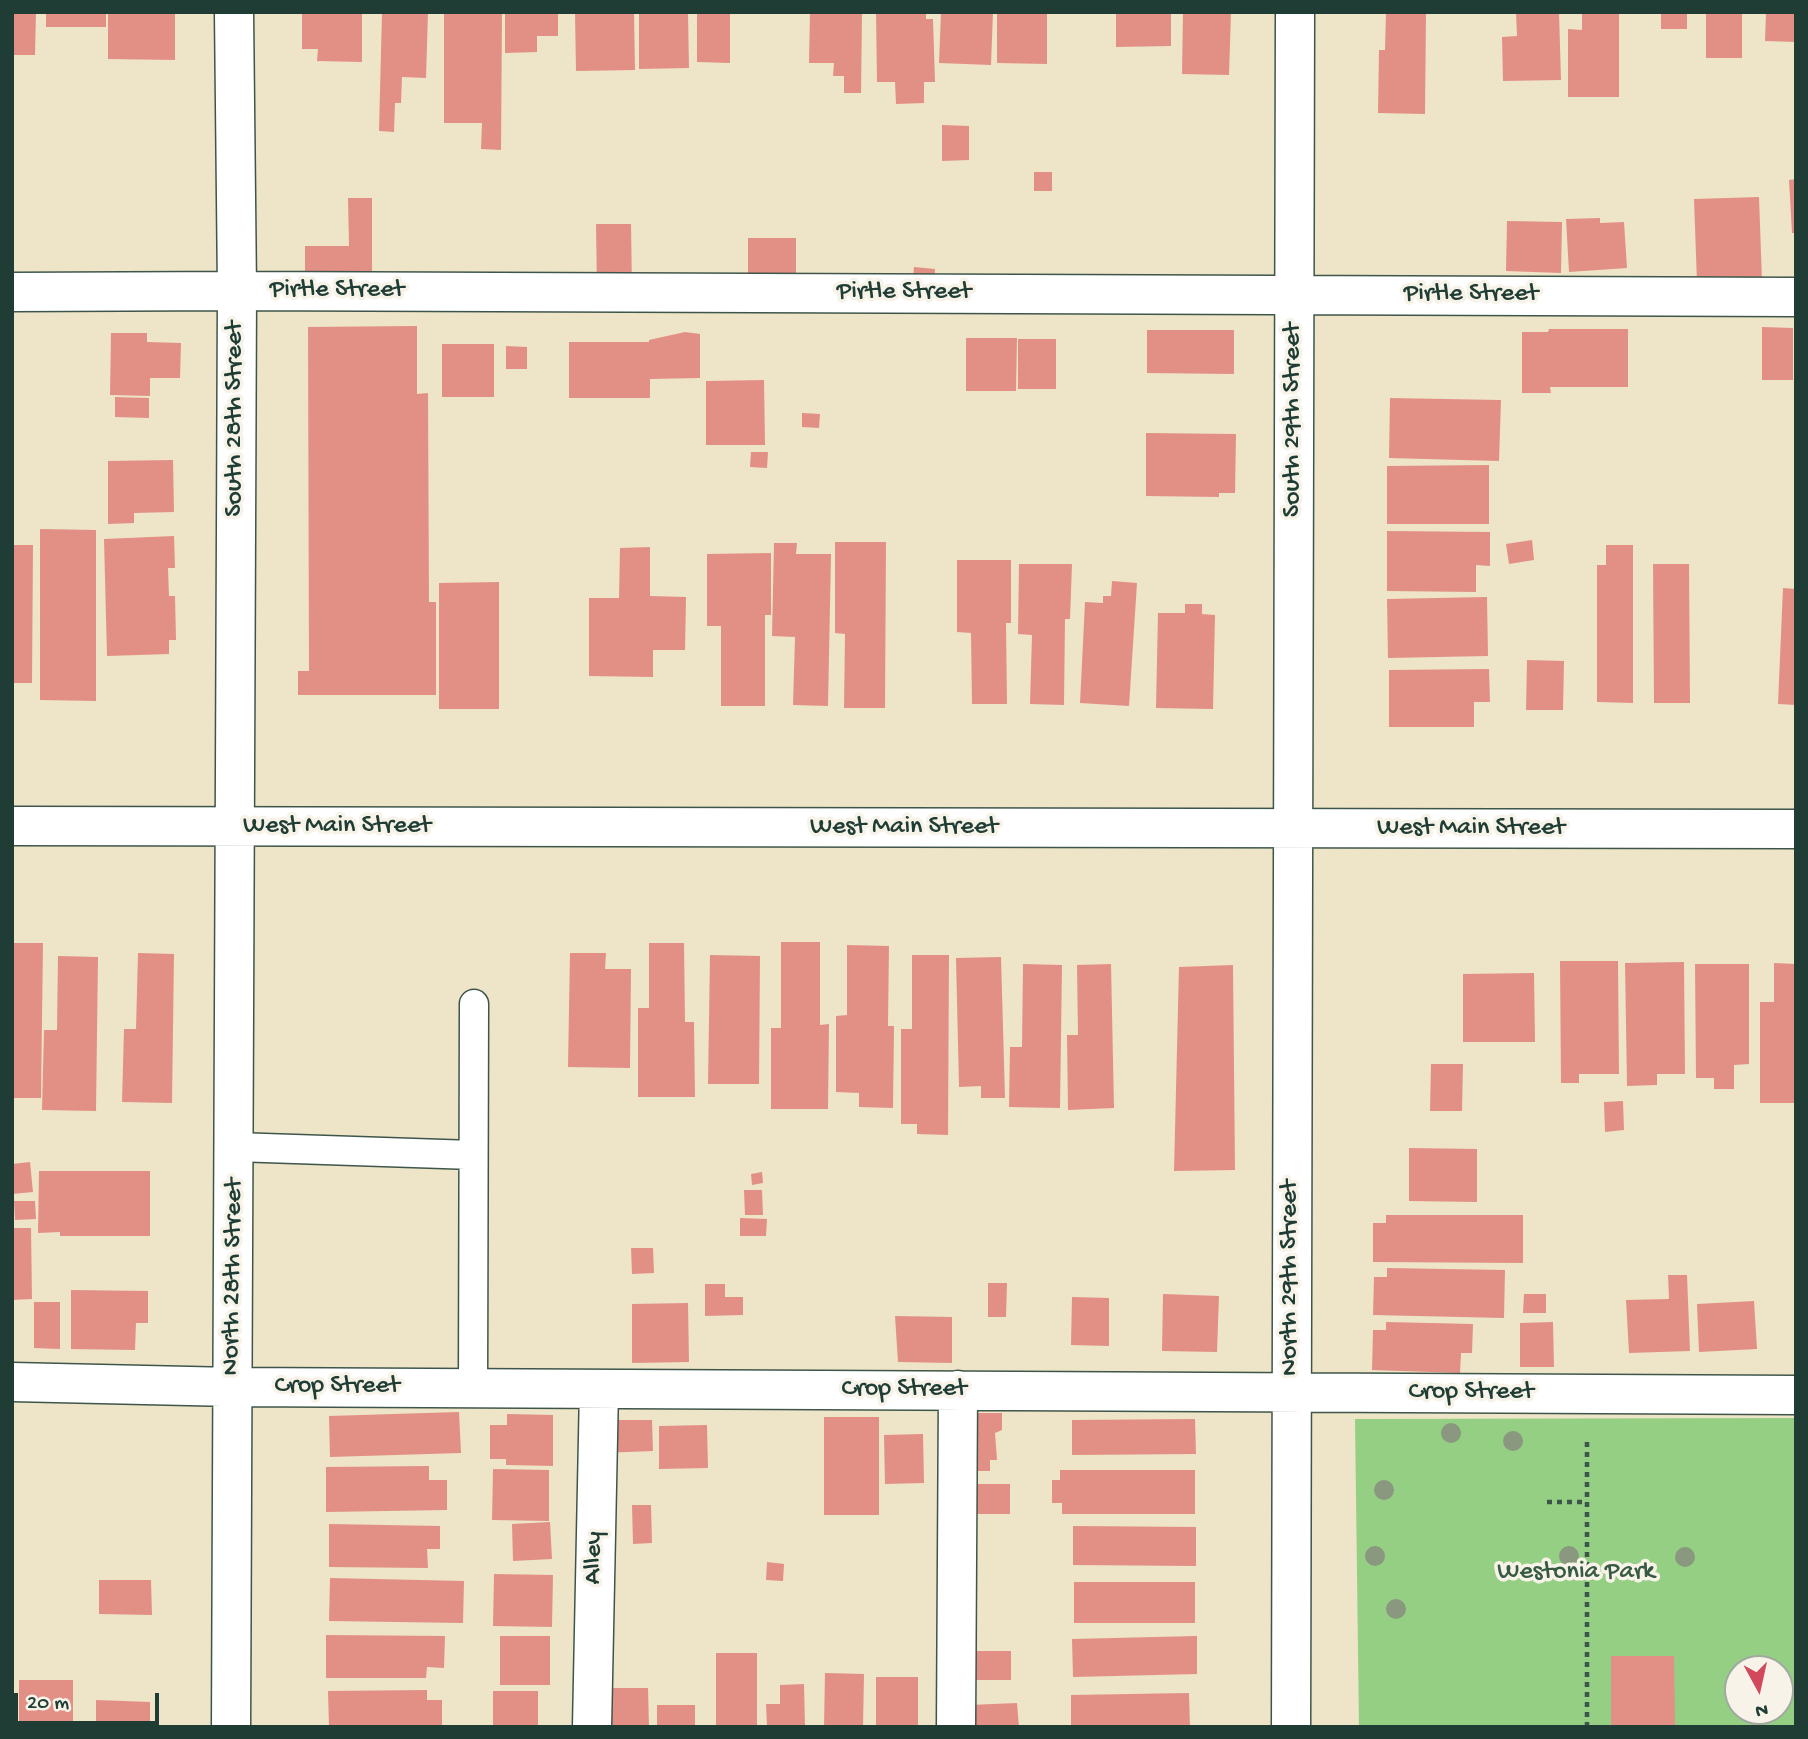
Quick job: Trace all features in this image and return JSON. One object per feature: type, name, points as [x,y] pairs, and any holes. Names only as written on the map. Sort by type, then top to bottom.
[{"type":"street","name":"South 28th Street","points":[[233,827],[237,291],[234,12]]},
{"type":"street","name":"South 29th Street","points":[[1293,828],[1295,12]]},
{"type":"street","name":"Pirtle Street","points":[[12,292],[1796,297]]},
{"type":"street","name":"West Main Street","points":[[12,826],[1796,829]]},
{"type":"street","name":"North 28th Street","points":[[230,1727],[235,1147],[233,827]]},
{"type":"street","name":"North 29th Street","points":[[1291,1727],[1293,828]]},
{"type":"street","name":"Crop Street","points":[[12,1382],[233,1387],[1796,1395]]},
{"type":"street","name":"Alley","points":[[592,1727],[599,1389]]},
{"type":"street","points":[[956,1727],[958,1390]]},
{"type":"lane","points":[[473,1388],[474,1004]]},
{"type":"lane","points":[[235,1147],[472,1155]]},
{"type":"path","points":[[1587,1426],[1587,1727]]},
{"type":"path","points":[[1547,1502],[1587,1502]]},
{"type":"green space","name":"Westonia Park","points":[[1796,1418],[1796,1727],[1359,1727],[1355,1419]]},
{"type":"building","points":[[12,12],[36,12],[35,55],[12,55]]},
{"type":"building","points":[[46,12],[106,12],[106,27],[46,27]]},
{"type":"building","points":[[108,12],[175,12],[175,60],[108,59]]},
{"type":"building","points":[[302,12],[362,12],[362,62],[317,61],[318,49],[302,49]]},
{"type":"building","points":[[382,12],[428,12],[426,78],[402,77],[401,103],[395,103],[394,132],[379,131]]},
{"type":"building","points":[[444,12],[502,12],[501,150],[481,149],[482,123],[444,123]]},
{"type":"building","points":[[505,12],[558,12],[558,36],[537,36],[537,52],[505,53]]},
{"type":"building","points":[[575,12],[634,12],[635,70],[576,71]]},
{"type":"building","points":[[639,12],[688,12],[689,68],[639,69]]},
{"type":"building","points":[[697,12],[730,12],[730,63],[697,62]]},
{"type":"building","points":[[810,12],[862,12],[861,93],[844,93],[844,76],[833,76],[834,63],[809,63]]},
{"type":"building","points":[[876,12],[926,12],[926,19],[933,19],[935,82],[924,82],[924,103],[896,104],[895,82],[877,82]]},
{"type":"building","points":[[941,12],[993,12],[991,65],[939,63]]},
{"type":"building","points":[[997,12],[1047,12],[1047,64],[997,63]]},
{"type":"building","points":[[1116,12],[1171,12],[1171,46],[1116,47]]},
{"type":"building","points":[[1183,12],[1231,12],[1229,75],[1182,74]]},
{"type":"building","points":[[1386,12],[1426,12],[1425,114],[1378,113],[1379,50],[1385,50]]},
{"type":"building","points":[[1516,12],[1559,12],[1561,80],[1503,81],[1502,37],[1517,36]]},
{"type":"building","points":[[1582,12],[1619,12],[1619,97],[1568,97],[1568,29],[1582,30]]},
{"type":"building","points":[[1661,12],[1687,12],[1687,29],[1661,29]]},
{"type":"building","points":[[1706,12],[1742,12],[1742,58],[1706,58]]},
{"type":"building","points":[[1766,12],[1796,12],[1796,42],[1765,41]]},
{"type":"building","points":[[942,125],[969,126],[969,160],[942,161]]},
{"type":"building","points":[[1034,172],[1052,172],[1052,191],[1034,191]]},
{"type":"building","points":[[1796,179],[1796,233],[1792,233],[1789,180]]},
{"type":"building","points":[[1759,197],[1762,281],[1697,283],[1694,199]]},
{"type":"building","points":[[348,198],[372,198],[372,284],[305,284],[305,246],[349,246]]},
{"type":"building","points":[[1600,218],[1600,223],[1624,222],[1627,268],[1569,272],[1566,219]]},
{"type":"building","points":[[1507,221],[1562,222],[1561,273],[1506,271]]},
{"type":"building","points":[[596,224],[631,224],[632,290],[597,291]]},
{"type":"building","points":[[748,238],[796,238],[796,279],[748,279]]},
{"type":"building","points":[[914,267],[935,269],[934,293],[912,292]]},
{"type":"building","points":[[417,326],[417,394],[428,393],[429,602],[436,602],[436,695],[298,695],[298,671],[309,671],[308,327]]},
{"type":"building","points":[[1762,327],[1793,328],[1793,380],[1762,380]]},
{"type":"building","points":[[1549,329],[1628,329],[1628,387],[1550,387],[1551,393],[1522,393],[1522,332],[1548,332]]},
{"type":"building","points":[[1147,330],[1234,330],[1234,374],[1147,373]]},
{"type":"building","points":[[685,332],[700,334],[700,378],[650,379],[650,398],[569,398],[569,342],[649,342]]},
{"type":"building","points":[[111,333],[147,333],[147,342],[181,343],[180,378],[150,378],[150,396],[110,395]]},
{"type":"building","points":[[966,338],[1017,338],[1016,391],[966,391]]},
{"type":"building","points":[[1018,339],[1056,339],[1056,389],[1018,389]]},
{"type":"building","points":[[442,344],[494,344],[494,397],[442,397]]},
{"type":"building","points":[[506,346],[527,347],[527,369],[506,369]]},
{"type":"building","points":[[764,380],[765,445],[706,445],[706,381]]},
{"type":"building","points":[[115,397],[149,398],[149,418],[115,417]]},
{"type":"building","points":[[1390,398],[1501,400],[1499,461],[1389,458]]},
{"type":"building","points":[[802,413],[820,414],[819,428],[802,427]]},
{"type":"building","points":[[1146,433],[1236,434],[1235,493],[1219,493],[1219,497],[1146,496]]},
{"type":"building","points":[[751,452],[768,452],[767,468],[750,467]]},
{"type":"building","points":[[173,460],[174,512],[134,513],[134,523],[108,524],[108,461]]},
{"type":"building","points":[[1489,465],[1489,524],[1387,524],[1387,466]]},
{"type":"building","points":[[40,529],[96,530],[96,701],[40,700]]},
{"type":"building","points":[[1387,531],[1490,532],[1490,566],[1476,565],[1476,592],[1387,591]]},
{"type":"building","points":[[174,536],[175,568],[168,568],[169,596],[175,596],[176,640],[169,640],[169,654],[107,656],[104,539]]},
{"type":"building","points":[[1532,540],[1534,560],[1509,564],[1506,544]]},
{"type":"building","points":[[835,542],[886,542],[885,708],[844,708],[845,634],[835,633]]},
{"type":"building","points":[[774,543],[797,543],[796,554],[831,554],[828,706],[793,705],[795,637],[772,636]]},
{"type":"building","points":[[12,545],[33,545],[32,683],[12,683]]},
{"type":"building","points":[[1606,545],[1633,545],[1633,703],[1597,702],[1597,565],[1606,565]]},
{"type":"building","points":[[650,547],[650,596],[686,597],[685,650],[653,650],[653,677],[589,676],[589,598],[619,598],[620,548]]},
{"type":"building","points":[[771,553],[771,615],[765,615],[765,706],[721,706],[721,626],[707,626],[707,554]]},
{"type":"building","points":[[957,560],[1011,560],[1011,623],[1006,623],[1007,704],[972,704],[971,633],[957,632]]},
{"type":"building","points":[[1019,564],[1072,564],[1070,619],[1065,619],[1064,705],[1030,704],[1032,635],[1018,634]]},
{"type":"building","points":[[1653,564],[1689,564],[1690,703],[1654,703]]},
{"type":"building","points":[[1112,581],[1137,583],[1129,706],[1080,703],[1085,602],[1103,603],[1103,596],[1111,596]]},
{"type":"building","points":[[499,582],[499,709],[439,709],[439,583]]},
{"type":"building","points":[[1783,588],[1796,589],[1796,705],[1778,704]]},
{"type":"building","points":[[1487,597],[1488,656],[1388,658],[1387,599]]},
{"type":"building","points":[[1185,604],[1202,604],[1202,614],[1215,615],[1213,709],[1156,708],[1158,613],[1185,613]]},
{"type":"building","points":[[1527,660],[1564,661],[1563,710],[1526,710]]},
{"type":"building","points":[[1489,669],[1490,702],[1474,702],[1474,727],[1389,727],[1389,670]]},
{"type":"building","points":[[781,942],[820,942],[820,1025],[829,1024],[828,1109],[771,1109],[771,1028],[781,1028]]},
{"type":"building","points":[[12,943],[43,943],[41,1098],[12,1098]]},
{"type":"building","points":[[649,943],[684,943],[685,1022],[694,1022],[695,1097],[638,1097],[638,1008],[649,1008]]},
{"type":"building","points":[[847,945],[889,946],[888,1026],[894,1026],[893,1108],[859,1107],[859,1093],[836,1092],[836,1016],[847,1015]]},
{"type":"building","points":[[138,953],[174,954],[172,1103],[122,1102],[124,1029],[136,1029]]},
{"type":"building","points":[[570,953],[606,953],[605,969],[631,969],[630,1068],[568,1067]]},
{"type":"building","points":[[710,955],[760,956],[759,1084],[708,1084]]},
{"type":"building","points":[[912,955],[949,955],[948,1135],[917,1134],[917,1124],[901,1124],[901,1029],[912,1029]]},
{"type":"building","points":[[58,956],[98,957],[96,1111],[42,1110],[44,1030],[57,1030]]},
{"type":"building","points":[[1001,957],[1005,1098],[981,1098],[981,1086],[959,1087],[956,958]]},
{"type":"building","points":[[1560,961],[1618,961],[1619,1074],[1579,1074],[1579,1083],[1561,1083]]},
{"type":"building","points":[[1684,962],[1685,1074],[1657,1074],[1657,1085],[1627,1086],[1625,963]]},
{"type":"building","points":[[1774,963],[1796,964],[1796,1103],[1760,1103],[1760,1002],[1774,1002]]},
{"type":"building","points":[[1023,964],[1062,965],[1060,1108],[1009,1107],[1010,1047],[1022,1047]]},
{"type":"building","points":[[1111,964],[1114,1108],[1068,1110],[1067,1035],[1078,1035],[1077,965]]},
{"type":"building","points":[[1695,964],[1749,964],[1749,1064],[1734,1065],[1734,1089],[1714,1089],[1714,1078],[1696,1078]]},
{"type":"building","points":[[1233,965],[1235,1170],[1174,1171],[1179,967]]},
{"type":"building","points":[[1534,973],[1535,1042],[1463,1042],[1463,974]]},
{"type":"building","points":[[1431,1064],[1463,1064],[1462,1111],[1430,1111]]},
{"type":"building","points":[[1623,1101],[1624,1130],[1605,1132],[1604,1102]]},
{"type":"building","points":[[1409,1148],[1477,1149],[1477,1202],[1409,1201]]},
{"type":"building","points":[[30,1162],[33,1192],[12,1194],[12,1164]]},
{"type":"building","points":[[39,1171],[150,1171],[150,1236],[60,1236],[60,1232],[38,1233]]},
{"type":"building","points":[[762,1172],[763,1183],[752,1185],[751,1174]]},
{"type":"building","points":[[744,1190],[762,1190],[763,1215],[745,1215]]},
{"type":"building","points":[[14,1201],[35,1201],[36,1219],[15,1220]]},
{"type":"building","points":[[1386,1215],[1523,1215],[1523,1263],[1373,1262],[1373,1223],[1386,1223]]},
{"type":"building","points":[[740,1218],[767,1219],[766,1236],[740,1236]]},
{"type":"building","points":[[12,1228],[31,1228],[32,1299],[12,1300]]},
{"type":"building","points":[[631,1248],[653,1248],[654,1273],[632,1274]]},
{"type":"building","points":[[1387,1268],[1505,1270],[1504,1318],[1373,1315],[1374,1277],[1387,1277]]},
{"type":"building","points":[[1668,1275],[1687,1275],[1690,1351],[1629,1353],[1626,1300],[1669,1299]]},
{"type":"building","points":[[988,1283],[1007,1283],[1006,1317],[988,1317]]},
{"type":"building","points":[[705,1284],[725,1284],[725,1297],[743,1297],[743,1315],[705,1316]]},
{"type":"building","points":[[71,1290],[148,1291],[148,1323],[136,1323],[135,1350],[71,1349]]},
{"type":"building","points":[[1163,1294],[1219,1296],[1217,1352],[1162,1351]]},
{"type":"building","points":[[1524,1294],[1546,1294],[1546,1313],[1523,1313]]},
{"type":"building","points":[[1072,1297],[1109,1298],[1109,1346],[1071,1345]]},
{"type":"building","points":[[1754,1301],[1757,1349],[1699,1352],[1697,1304]]},
{"type":"building","points":[[34,1302],[60,1302],[60,1349],[34,1348]]},
{"type":"building","points":[[688,1303],[689,1362],[632,1363],[632,1304]]},
{"type":"building","points":[[895,1316],[952,1317],[952,1363],[898,1362]]},
{"type":"building","points":[[1386,1322],[1473,1324],[1472,1353],[1461,1353],[1460,1373],[1372,1370],[1373,1330],[1386,1330]]},
{"type":"building","points":[[1553,1322],[1554,1367],[1520,1367],[1520,1323]]},
{"type":"building","points":[[459,1412],[461,1453],[330,1457],[329,1416]]},
{"type":"building","points":[[972,1413],[1002,1413],[1002,1430],[995,1433],[997,1460],[990,1460],[990,1471],[973,1471]]},
{"type":"building","points":[[507,1414],[553,1415],[553,1466],[506,1465],[506,1459],[490,1459],[490,1425],[507,1425]]},
{"type":"building","points":[[824,1417],[879,1417],[879,1515],[824,1515]]},
{"type":"building","points":[[1195,1419],[1196,1454],[1072,1455],[1072,1420]]},
{"type":"building","points":[[600,1420],[652,1420],[653,1451],[601,1453]]},
{"type":"building","points":[[707,1425],[708,1468],[659,1469],[659,1426]]},
{"type":"building","points":[[923,1434],[924,1483],[885,1484],[884,1435]]},
{"type":"building","points":[[429,1466],[429,1480],[447,1480],[447,1510],[326,1512],[326,1467]]},
{"type":"building","points":[[493,1469],[549,1470],[549,1521],[492,1520]]},
{"type":"building","points":[[1060,1470],[1195,1470],[1195,1514],[1062,1514],[1062,1503],[1052,1503],[1052,1480],[1060,1480]]},
{"type":"building","points":[[969,1484],[1010,1484],[1010,1514],[969,1514]]},
{"type":"building","points":[[632,1505],[651,1505],[652,1543],[633,1544]]},
{"type":"building","points":[[550,1522],[552,1559],[513,1561],[512,1524]]},
{"type":"building","points":[[329,1524],[440,1526],[440,1549],[427,1549],[428,1568],[329,1567]]},
{"type":"building","points":[[1073,1526],[1196,1527],[1196,1566],[1073,1565]]},
{"type":"building","points":[[767,1562],[784,1564],[783,1581],[766,1580]]},
{"type":"building","points":[[494,1574],[553,1575],[552,1627],[493,1626]]},
{"type":"building","points":[[330,1578],[464,1581],[463,1623],[329,1621]]},
{"type":"building","points":[[99,1580],[151,1580],[152,1615],[99,1614]]},
{"type":"building","points":[[1074,1582],[1195,1582],[1195,1623],[1074,1623]]},
{"type":"building","points":[[326,1635],[445,1636],[444,1668],[427,1667],[426,1678],[326,1678]]},
{"type":"building","points":[[500,1636],[550,1636],[550,1685],[500,1685]]},
{"type":"building","points":[[1197,1636],[1197,1674],[1073,1677],[1072,1639]]},
{"type":"building","points":[[972,1651],[1011,1651],[1011,1680],[972,1680]]},
{"type":"building","points":[[716,1653],[757,1653],[757,1727],[716,1727]]},
{"type":"building","points":[[1611,1656],[1674,1656],[1675,1727],[1611,1727]]},
{"type":"building","points":[[825,1673],[864,1674],[863,1727],[824,1727]]},
{"type":"building","points":[[876,1677],[918,1677],[918,1727],[876,1727]]},
{"type":"building","points":[[19,1680],[73,1680],[73,1727],[19,1727]]},
{"type":"building","points":[[804,1684],[805,1727],[767,1727],[766,1704],[780,1704],[780,1685]]},
{"type":"building","points":[[602,1688],[648,1688],[649,1727],[603,1727]]},
{"type":"building","points":[[427,1690],[427,1700],[442,1700],[442,1727],[329,1727],[328,1691]]},
{"type":"building","points":[[493,1691],[538,1691],[538,1727],[493,1727]]},
{"type":"building","points":[[1189,1693],[1190,1727],[1071,1727],[1071,1695]]},
{"type":"building","points":[[96,1700],[150,1702],[150,1727],[96,1727]]},
{"type":"building","points":[[1017,1703],[1019,1727],[970,1727],[969,1705]]},
{"type":"building","points":[[657,1705],[695,1705],[695,1727],[657,1727]]}]
